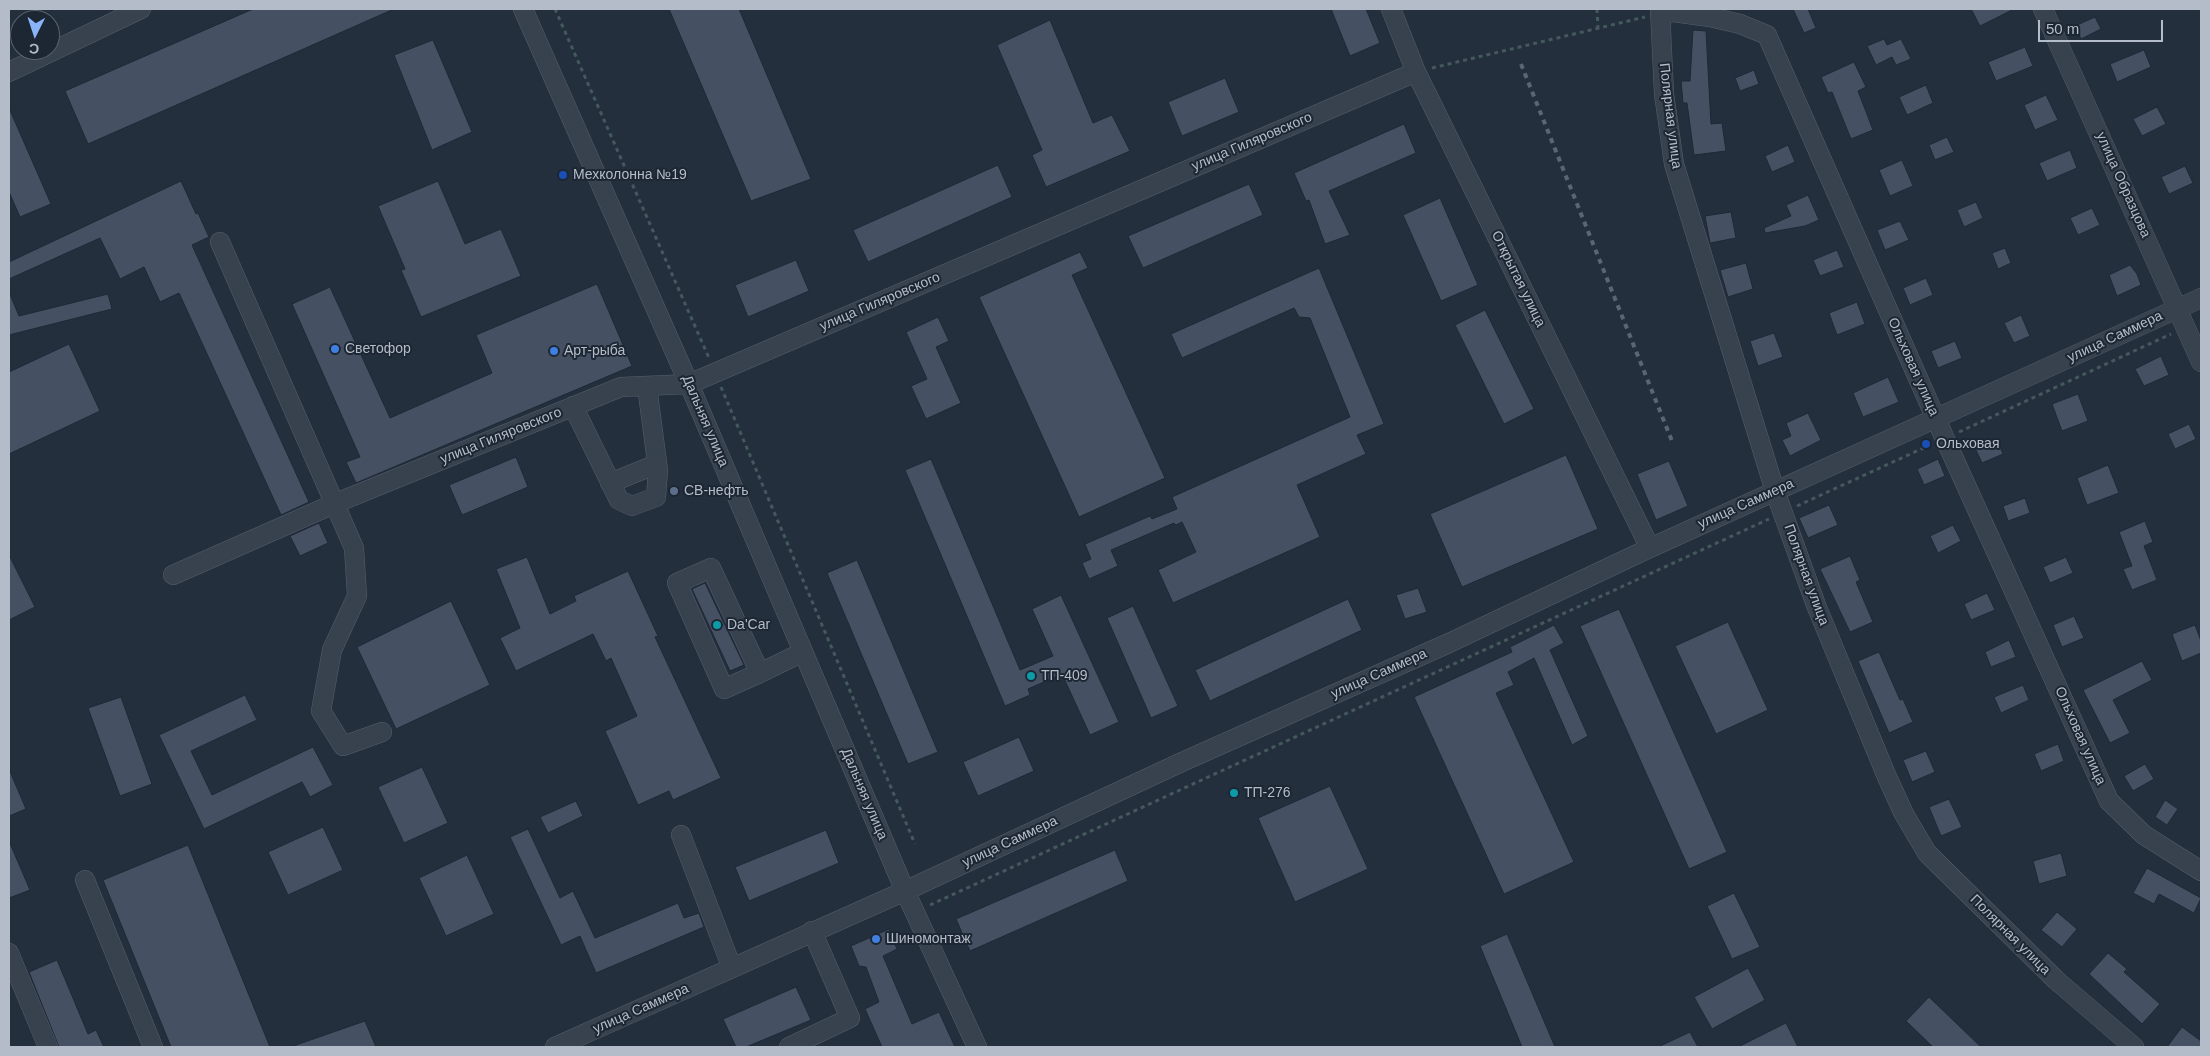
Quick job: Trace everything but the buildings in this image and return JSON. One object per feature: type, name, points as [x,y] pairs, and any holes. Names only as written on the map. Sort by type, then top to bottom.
[{"type":"street","points":[[9,72],[141,9]]},
{"type":"street","name":"Дальняя улица","points":[[523,9],[689,384],[905,891],[977,1047]]},
{"type":"street","name":"Открытая улица","points":[[1391,9],[1416,72],[1650,548]]},
{"type":"street","name":"улица Образцова","points":[[2043,9],[2187,327],[2201,362]]},
{"type":"street","name":"Ольховая улица","points":[[1660,11],[1710,17],[1740,24],[1767,35],[1936,419],[2109,801],[2144,835],[2201,871]]},
{"type":"street","name":"Полярная улица","points":[[1660,11],[1664,94],[1674,164],[1775,491],[1816,605],[1883,768],[1904,814],[1927,853],[2056,980],[2134,1047]]},
{"type":"street","name":"улица Гиляровского","points":[[173,575],[336,504],[621,387],[689,384],[1416,72]]},
{"type":"street","points":[[220,242],[354,548],[357,596],[332,650],[321,711],[343,746],[382,732]]},
{"type":"street","name":"улица Саммера","points":[[554,1047],[575,1043],[812,931],[905,891],[1182,762],[1449,643],[1650,548],[2201,298]]},
{"type":"street","points":[[573,406],[615,492],[632,506],[656,496],[658,474],[647,386]]},
{"type":"street","points":[[615,492],[658,474]]},
{"type":"street","points":[[760,673],[711,568],[677,583],[724,689],[760,673],[803,652]]},
{"type":"street","points":[[680,835],[732,968]]},
{"type":"street","points":[[85,880],[153,1047]]},
{"type":"street","points":[[789,1047],[850,1018],[812,931]]},
{"type":"street","points":[[9,953],[48,1047]]},
{"type":"path","points":[[555,9],[715,373],[914,844]]},
{"type":"path","points":[[1597,9],[1598,28]]},
{"type":"path","points":[[1416,72],[1660,11]]},
{"type":"path","points":[[915,912],[2187,327]]},
{"type":"railway","points":[[1521,64],[1672,441]]},
{"type":"place","name":"Мехколонна №19","points":[[563,175]]},
{"type":"place","name":"Светофор","points":[[335,349]]},
{"type":"place","name":"Арт-рыба","points":[[554,351]]},
{"type":"place","name":"Ольховая","points":[[1926,444]]},
{"type":"place","name":"СВ-нефть","points":[[674,491]]},
{"type":"place","name":"Da'Car","points":[[717,625]]},
{"type":"place","name":"ТП-409","points":[[1031,676]]},
{"type":"place","name":"ТП-276","points":[[1234,793]]},
{"type":"place","name":"Шиномонтаж","points":[[876,939]]}]
